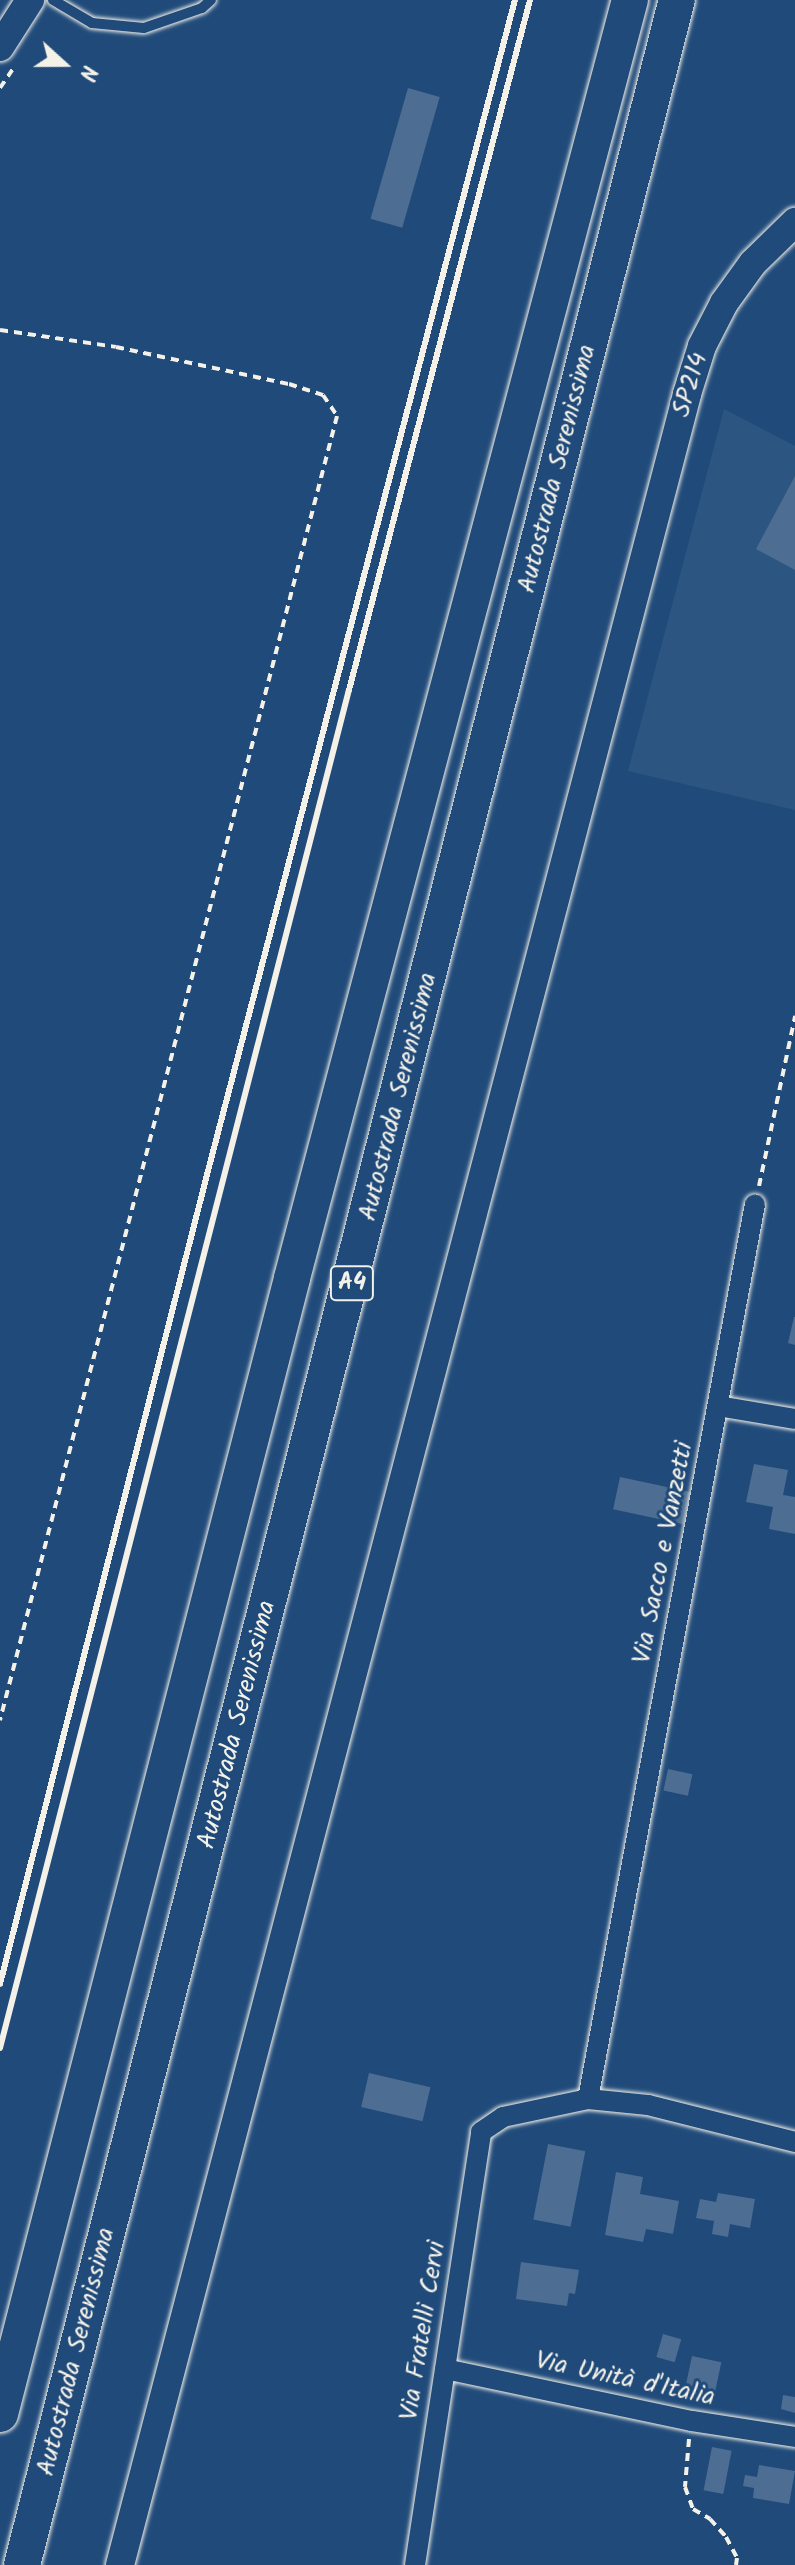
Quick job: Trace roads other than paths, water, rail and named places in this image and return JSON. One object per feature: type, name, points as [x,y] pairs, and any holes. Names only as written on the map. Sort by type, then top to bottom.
[{"type":"highway","name":"Autostrada Serenissima","points":[[0,2414],[288,1293],[630,0]]},
{"type":"highway","name":"Autostrada Serenissima","points":[[22,2565],[677,0]]},
{"type":"street","points":[[0,47],[30,0]]},
{"type":"street","name":"SP214","points":[[120,2565],[637,575],[702,346],[724,303],[753,263],[795,222]]},
{"type":"street","name":"Via Sacco e Vanzetti","points":[[588,2099],[755,1204]]},
{"type":"street","points":[[718,1406],[795,1419]]},
{"type":"street","points":[[588,2099],[648,2105],[795,2142]]},
{"type":"street","name":"Via Fratelli Cervi","points":[[415,2565],[481,2132],[503,2117],[588,2099]]},
{"type":"street","name":"Via Unità d'Italia","points":[[445,2369],[692,2421],[795,2437]]},
{"type":"lane","points":[[53,0],[92,23],[144,28],[202,8],[211,0]]},
{"type":"railway","points":[[0,1984],[209,1167],[515,0]]},
{"type":"railway","points":[[0,2048],[530,0]]}]
